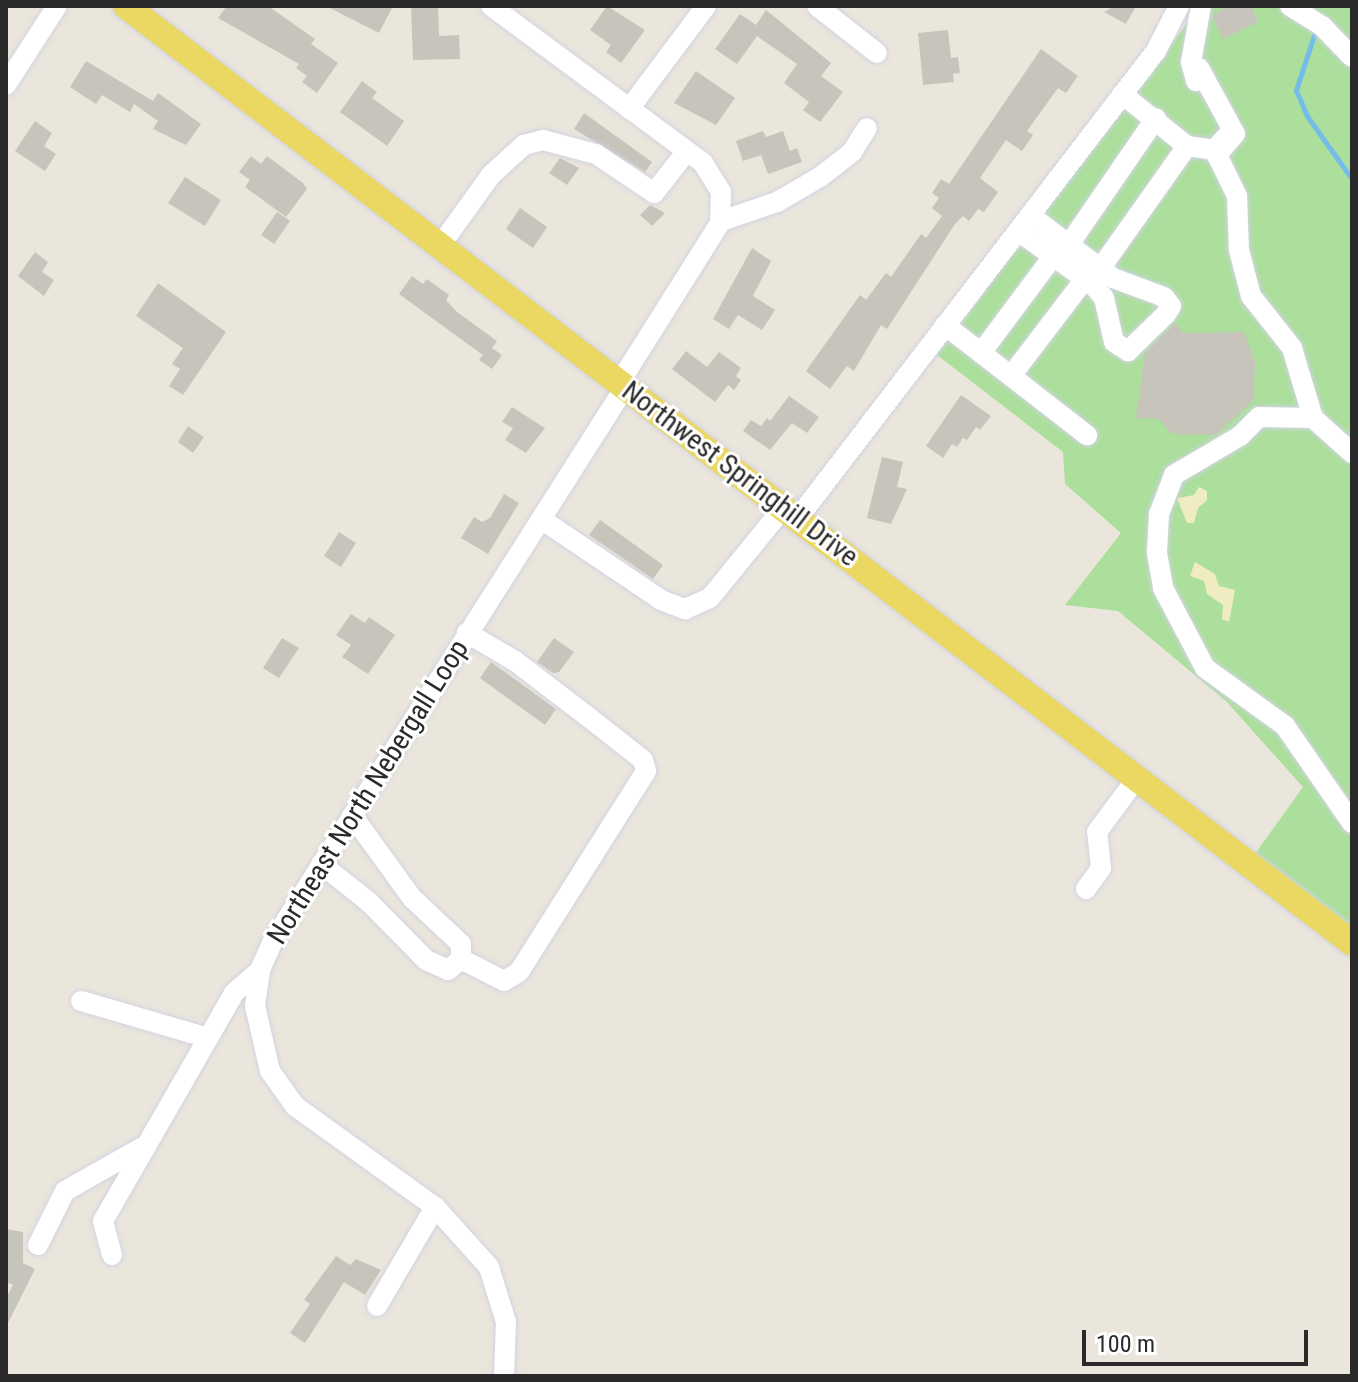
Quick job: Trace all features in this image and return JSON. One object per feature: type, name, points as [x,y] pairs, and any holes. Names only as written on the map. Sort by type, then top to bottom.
[{"type":"main road","name":"Northwest Springhill Drive","points":[[126,6],[1352,943]]},
{"type":"street","points":[[6,85],[57,6]]},
{"type":"street","points":[[491,6],[687,151],[714,177],[721,192],[721,221],[777,202],[820,177],[852,152],[867,128]]},
{"type":"street","points":[[629,109],[706,6]]},
{"type":"street","points":[[817,6],[877,53]]},
{"type":"street","points":[[541,519],[661,600],[691,608],[710,598],[791,513],[945,325],[1168,32],[1179,6]]},
{"type":"street","points":[[1122,94],[1156,118],[1187,146],[1214,150],[1227,135],[1190,71],[1201,6]]},
{"type":"street","points":[[1290,6],[1322,26],[1352,57]]},
{"type":"street","points":[[1199,68],[1235,134],[1217,155],[1237,196],[1239,250],[1251,296],[1292,348],[1313,418],[1352,453]]},
{"type":"street","points":[[981,353],[1061,251],[1156,118]]},
{"type":"street","points":[[440,246],[491,175],[524,145],[543,140],[596,154],[654,193],[687,151]]},
{"type":"street","points":[[1011,376],[1187,146]]},
{"type":"street","name":"Northeast North Nebergall Loop","points":[[504,1376],[507,1345],[499,1290],[478,1252],[435,1207],[320,1128],[277,1084],[257,1025],[260,970],[321,864],[541,519],[721,221]]},
{"type":"street","points":[[1020,227],[1092,274]]},
{"type":"street","points":[[945,325],[1087,435]]},
{"type":"street","points":[[1313,418],[1259,417],[1240,436],[1178,470],[1159,514],[1158,567],[1163,588],[1205,668],[1285,726],[1352,823]]},
{"type":"street","points":[[461,959],[504,981],[519,972],[646,771],[643,760],[515,661],[467,633]]},
{"type":"street","points":[[1086,889],[1101,868],[1097,832],[1137,778]]},
{"type":"street","points":[[321,864],[369,902],[426,960],[448,970],[461,959],[461,944],[412,898],[352,815]]},
{"type":"street","points":[[112,1255],[103,1221],[234,993],[260,970]]},
{"type":"street","points":[[81,1001],[208,1038]]},
{"type":"street","points":[[38,1245],[65,1191],[148,1144]]},
{"type":"street","points":[[377,1306],[435,1207]]},
{"type":"green space","points":[[1200,6],[1352,6],[1352,934],[1252,858],[1303,787],[1226,701],[1118,611],[1065,605],[1121,533],[1065,484],[1063,452],[937,355]]},
{"type":"sand","points":[[1199,487],[1207,491],[1207,500],[1198,508],[1194,523],[1187,523],[1177,498],[1194,495]]},
{"type":"sand","points":[[1195,562],[1215,574],[1219,586],[1235,590],[1229,622],[1222,619],[1223,605],[1207,594],[1204,581],[1190,576]]},
{"type":"building","points":[[227,6],[268,6],[315,39],[311,44],[338,63],[317,93],[302,82],[307,76],[296,68],[299,64],[218,18]]},
{"type":"building","points":[[326,6],[393,6],[379,33]]},
{"type":"building","points":[[411,6],[438,6],[439,36],[459,35],[460,59],[413,60]]},
{"type":"building","points":[[607,6],[645,30],[621,63],[606,52],[611,45],[590,30]]},
{"type":"building","points":[[1115,6],[1136,6],[1126,24],[1104,12]]},
{"type":"building","points":[[1227,6],[1251,6],[1258,22],[1223,39],[1212,17]]},
{"type":"building","points":[[766,10],[831,63],[821,76],[843,92],[820,122],[803,110],[809,102],[784,83],[797,64],[757,36],[737,64],[715,49],[740,14],[756,25]]},
{"type":"building","points":[[948,30],[951,58],[958,57],[960,73],[953,74],[954,82],[923,85],[918,33]]},
{"type":"building","points":[[1041,49],[1078,76],[1066,93],[1058,88],[1027,131],[1033,135],[1022,151],[1006,140],[980,178],[998,192],[984,212],[978,209],[969,221],[963,216],[955,224],[887,329],[881,325],[854,371],[847,366],[830,389],[806,371],[860,295],[866,300],[886,273],[891,277],[921,234],[926,238],[942,216],[932,208],[939,198],[932,193],[941,179],[949,184]]},
{"type":"building","points":[[86,61],[153,101],[158,93],[201,124],[186,145],[153,129],[158,121],[134,104],[130,112],[102,95],[96,104],[70,87]]},
{"type":"building","points":[[696,71],[735,98],[716,125],[674,103]]},
{"type":"building","points":[[362,81],[377,92],[372,98],[404,121],[387,146],[340,112]]},
{"type":"building","points":[[584,113],[652,162],[645,172],[574,129]]},
{"type":"building","points":[[35,121],[52,133],[44,146],[56,154],[45,171],[15,151]]},
{"type":"building","points":[[763,131],[766,137],[783,131],[790,151],[797,148],[802,162],[768,174],[761,155],[743,161],[736,141]]},
{"type":"building","points":[[251,156],[261,164],[267,156],[307,189],[286,217],[245,187],[250,180],[239,172]]},
{"type":"building","points":[[560,158],[579,168],[567,185],[549,173]]},
{"type":"building","points":[[185,177],[221,200],[205,226],[168,203]]},
{"type":"building","points":[[650,205],[665,213],[652,226],[640,215]]},
{"type":"building","points":[[520,208],[547,227],[533,248],[506,229]]},
{"type":"building","points":[[277,212],[290,221],[274,244],[261,235]]},
{"type":"building","points":[[752,248],[771,261],[753,296],[775,310],[762,330],[738,315],[729,329],[713,319]]},
{"type":"building","points":[[35,252],[48,262],[42,272],[54,280],[44,296],[18,276]]},
{"type":"building","points":[[412,276],[423,284],[427,279],[449,295],[446,300],[457,312],[497,341],[492,348],[502,355],[492,369],[479,360],[483,355],[399,294]]},
{"type":"building","points":[[158,283],[226,332],[183,395],[169,386],[180,369],[172,364],[183,348],[136,316]]},
{"type":"building","points":[[1175,323],[1184,333],[1244,332],[1255,361],[1254,399],[1216,435],[1172,434],[1159,419],[1136,418],[1145,353]]},
{"type":"building","points":[[686,351],[707,367],[719,352],[741,368],[736,376],[741,380],[734,390],[728,385],[715,402],[672,369]]},
{"type":"building","points":[[961,395],[991,416],[980,430],[976,427],[967,440],[963,438],[957,447],[952,444],[943,458],[926,446]]},
{"type":"building","points":[[789,396],[819,417],[807,433],[792,423],[770,450],[743,431],[751,420],[761,426],[767,418],[770,421]]},
{"type":"building","points":[[512,407],[545,428],[526,453],[505,440],[513,428],[502,422]]},
{"type":"building","points":[[188,426],[204,437],[193,453],[178,442]]},
{"type":"building","points":[[882,457],[903,462],[897,487],[907,489],[891,524],[867,518]]},
{"type":"building","points":[[504,494],[519,503],[488,554],[461,538],[474,517],[482,522],[490,518]]},
{"type":"building","points":[[600,520],[663,565],[653,579],[589,535]]},
{"type":"building","points":[[339,532],[356,543],[341,567],[324,556]]},
{"type":"building","points":[[351,614],[365,623],[369,617],[395,635],[368,674],[342,657],[351,645],[336,635]]},
{"type":"building","points":[[282,638],[299,648],[279,678],[263,668]]},
{"type":"building","points":[[554,638],[574,652],[559,672],[553,673],[537,662]]},
{"type":"building","points":[[491,662],[556,709],[545,725],[480,678]]},
{"type":"building","points":[[6,1229],[23,1232],[23,1263],[35,1269],[6,1327],[6,1298],[13,1285],[6,1282]]},
{"type":"building","points":[[336,1256],[350,1265],[356,1259],[381,1270],[365,1295],[344,1282],[305,1343],[290,1333],[310,1304],[304,1300]]},
{"type":"waterway","points":[[1314,35],[1296,90],[1307,116],[1352,179]]}]
